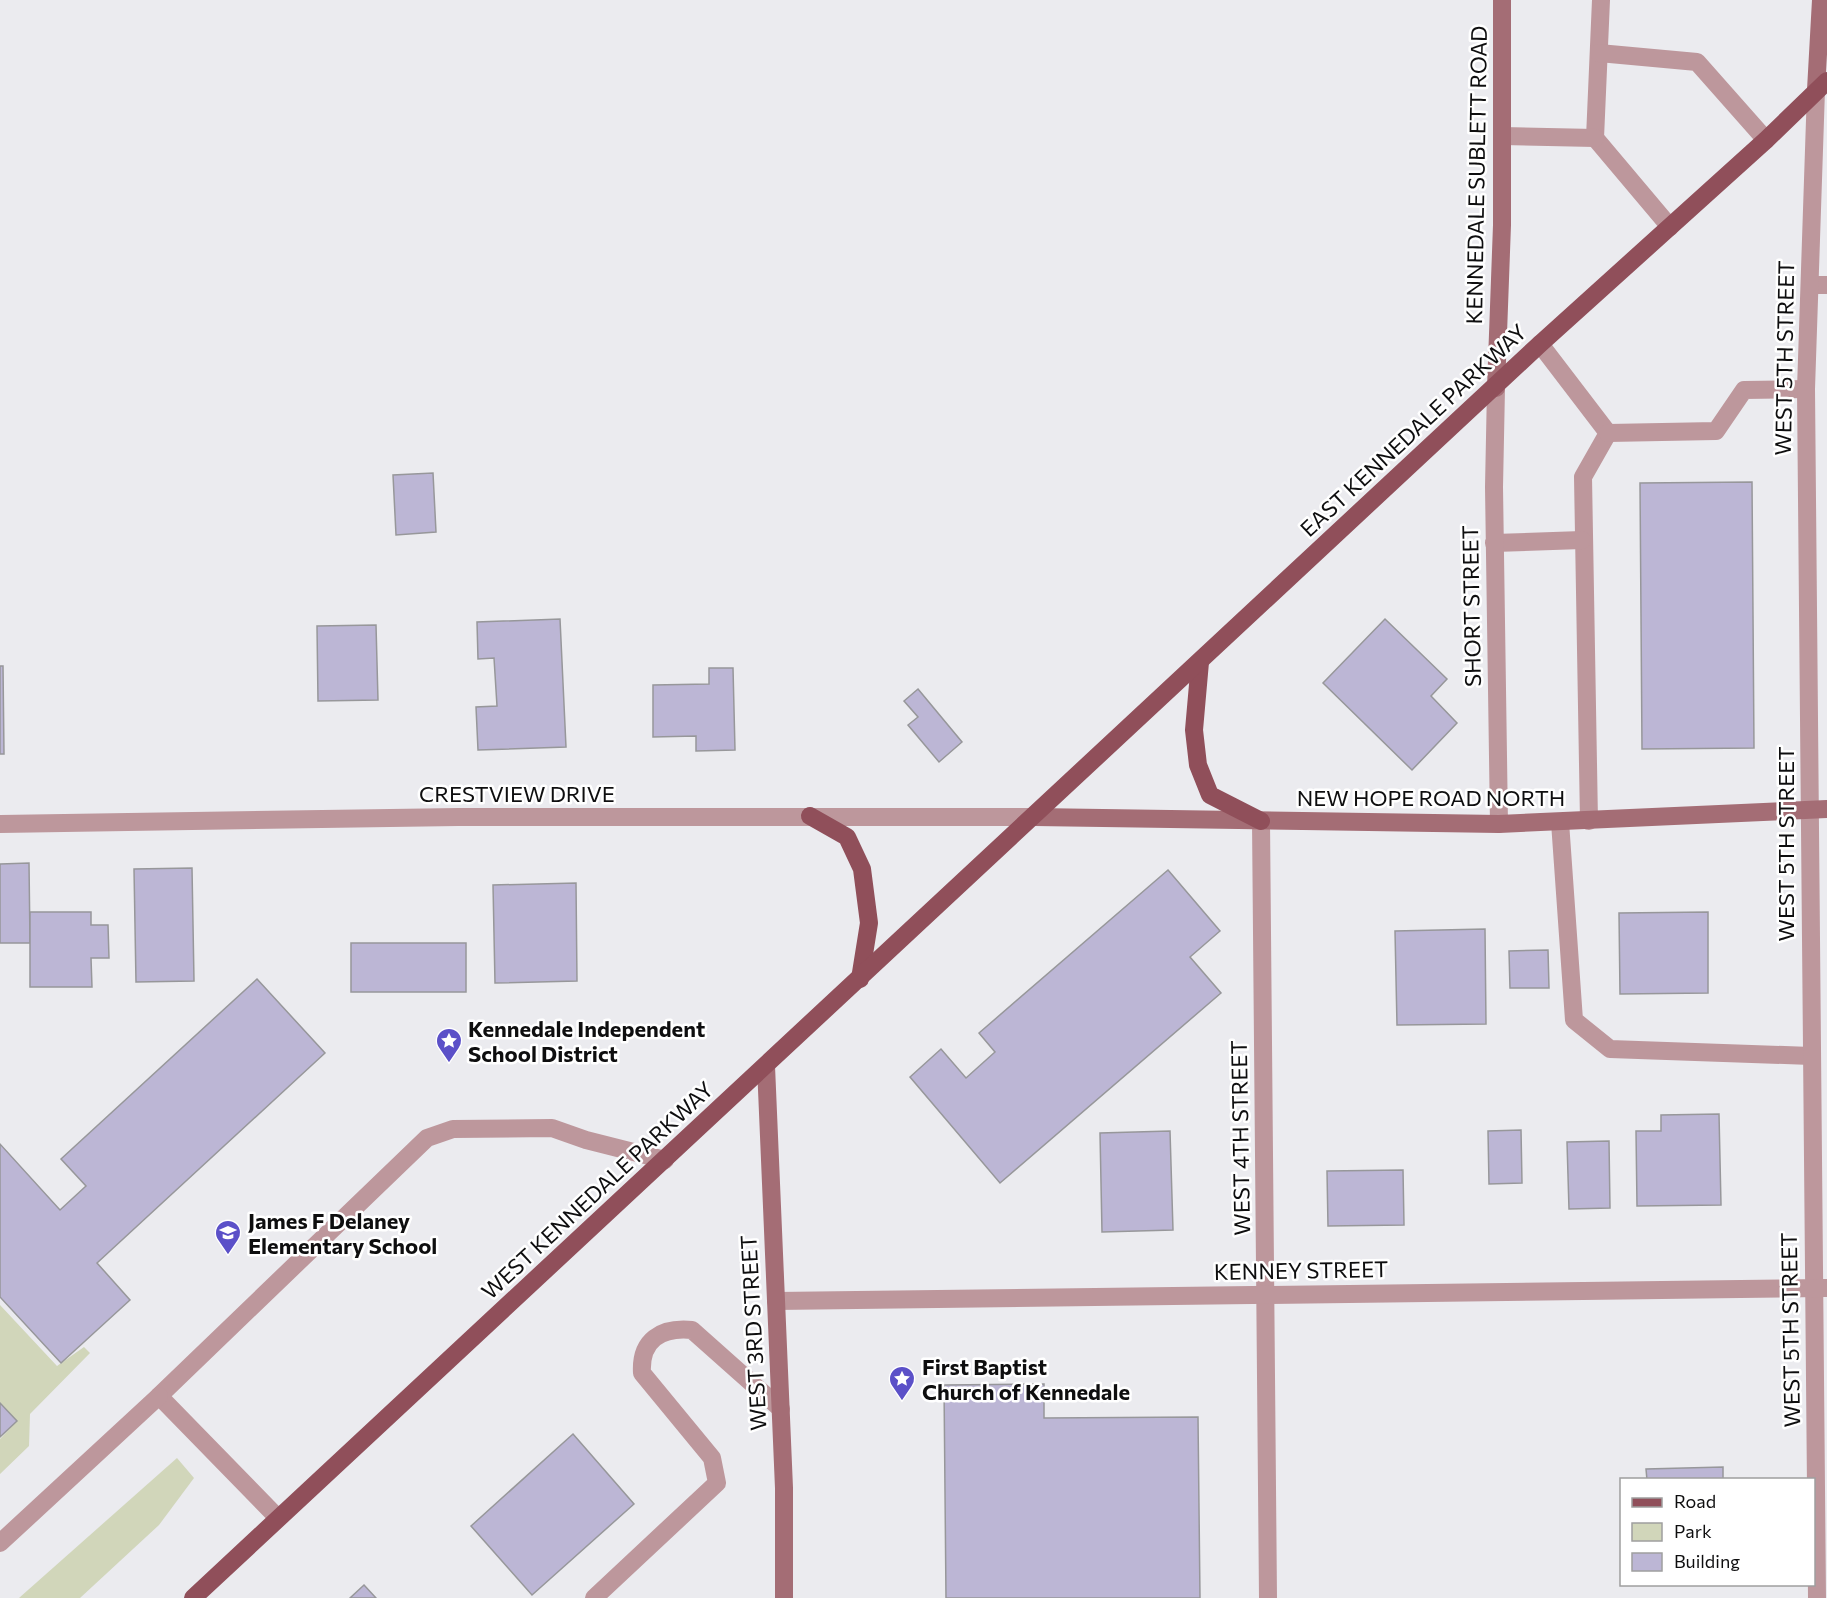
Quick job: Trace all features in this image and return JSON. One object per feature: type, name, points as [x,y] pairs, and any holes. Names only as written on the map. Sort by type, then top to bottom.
[{"type":"main road","name":"EAST KENNEDALE PARKWAY","points":[[1035,817],[1496,388],[1540,344],[1766,140],[1822,86]]},
{"type":"main road","points":[[1200,662],[1194,730],[1198,765],[1210,795],[1261,821]]},
{"type":"main road","points":[[810,816],[847,837],[862,869],[869,923],[860,979]]},
{"type":"main road","name":"WEST KENNEDALE PARKWAY","points":[[193,1598],[1035,817]]},
{"type":"street","name":"KENNEDALE SUBLETT ROAD","points":[[1496,388],[1502,225],[1502,0]]},
{"type":"street","points":[[1601,0],[1594,138],[1670,227]]},
{"type":"street","points":[[1821,0],[1822,86]]},
{"type":"street","points":[[1599,53],[1696,62],[1766,140]]},
{"type":"street","name":"WEST 5TH STREET","points":[[1817,1598],[1820,1288],[1811,1056],[1806,389],[1818,285],[1822,86]]},
{"type":"street","points":[[1502,136],[1594,138]]},
{"type":"street","points":[[1540,344],[1608,433]]},
{"type":"street","name":"SHORT STREET","points":[[1496,388],[1494,543],[1499,824]]},
{"type":"street","points":[[1608,433],[1716,431],[1744,390],[1806,389]]},
{"type":"street","points":[[1588,820],[1582,477],[1608,433]]},
{"type":"street","points":[[1494,543],[1582,540]]},
{"type":"street","name":"NEW HOPE ROAD NORTH","points":[[1035,817],[1499,824],[1827,809]]},
{"type":"street","name":"CRESTVIEW DRIVE","points":[[0,824],[458,817],[1035,817]]},
{"type":"street","name":"WEST 4TH STREET","points":[[1261,821],[1268,1598]]},
{"type":"street","points":[[1560,822],[1574,1020],[1610,1049],[1811,1056]]},
{"type":"street","name":"WEST 3RD STREET","points":[[766,1066],[781,1409],[784,1598]]},
{"type":"street","points":[[0,1543],[159,1396],[427,1138],[453,1129],[552,1128],[586,1140],[665,1160]]},
{"type":"street","name":"KENNEY STREET","points":[[776,1301],[1820,1288]]},
{"type":"street","points":[[594,1598],[717,1483],[712,1458],[642,1373],[641,1356],[654,1338],[675,1328],[692,1330],[781,1409]]},
{"type":"street","points":[[159,1396],[278,1518]]},
{"type":"green space","points":[[0,1305],[57,1366],[84,1347],[90,1353],[30,1414],[29,1446],[0,1474],[0,1439],[17,1421],[0,1403]]},
{"type":"green space","points":[[177,1458],[194,1478],[159,1525],[80,1598],[19,1598]]},
{"type":"building","points":[[433,473],[436,532],[396,535],[393,475]]},
{"type":"building","points":[[1752,482],[1754,748],[1642,749],[1640,483]]},
{"type":"building","points":[[560,619],[566,747],[478,750],[476,707],[497,706],[494,658],[478,659],[477,622]]},
{"type":"building","points":[[1385,619],[1447,679],[1431,696],[1457,723],[1412,770],[1323,683]]},
{"type":"building","points":[[376,625],[378,700],[318,701],[317,626]]},
{"type":"building","points":[[0,666],[3,666],[4,754],[0,754]]},
{"type":"building","points":[[709,668],[733,668],[735,750],[696,751],[696,736],[653,737],[653,685],[709,684]]},
{"type":"building","points":[[918,689],[962,742],[939,762],[908,725],[918,717],[904,701]]},
{"type":"building","points":[[29,863],[30,943],[0,943],[0,864]]},
{"type":"building","points":[[192,868],[194,981],[136,982],[134,869]]},
{"type":"building","points":[[1168,870],[1220,931],[1190,957],[1221,993],[1000,1183],[910,1077],[941,1049],[966,1078],[995,1052],[979,1033]]},
{"type":"building","points":[[576,883],[577,981],[495,983],[493,885]]},
{"type":"building","points":[[30,912],[91,912],[91,925],[108,925],[109,958],[91,958],[92,987],[30,987]]},
{"type":"building","points":[[1708,912],[1708,993],[1620,994],[1619,913]]},
{"type":"building","points":[[1485,929],[1486,1024],[1397,1025],[1395,931]]},
{"type":"building","points":[[351,943],[466,943],[466,992],[351,992]]},
{"type":"building","points":[[1548,950],[1549,988],[1510,988],[1509,951]]},
{"type":"building","points":[[257,979],[325,1053],[97,1263],[130,1300],[61,1363],[0,1297],[0,1144],[60,1210],[86,1186],[61,1159]]},
{"type":"building","points":[[1719,1114],[1721,1205],[1637,1206],[1636,1131],[1661,1131],[1661,1115]]},
{"type":"building","points":[[1521,1130],[1522,1183],[1489,1184],[1488,1131]]},
{"type":"building","points":[[1170,1131],[1173,1230],[1102,1232],[1100,1133]]},
{"type":"building","points":[[1609,1141],[1610,1208],[1569,1209],[1567,1142]]},
{"type":"building","points":[[1403,1170],[1404,1225],[1328,1226],[1327,1171]]},
{"type":"building","points":[[1044,1384],[1044,1418],[1198,1417],[1200,1598],[946,1598],[944,1385]]},
{"type":"building","points":[[0,1403],[17,1421],[0,1437]]},
{"type":"building","points":[[573,1434],[634,1504],[532,1595],[471,1526]]},
{"type":"building","points":[[1723,1467],[1723,1478],[1647,1478],[1646,1469]]},
{"type":"building","points":[[364,1585],[376,1598],[350,1598]]},
{"type":"place","name":"Kennedale Independent School District","points":[[449,1064]]},
{"type":"place","name":"James F Delaney Elementary School","points":[[228,1256]]},
{"type":"place","name":"First Baptist Church of Kennedale","points":[[902,1402]]}]
